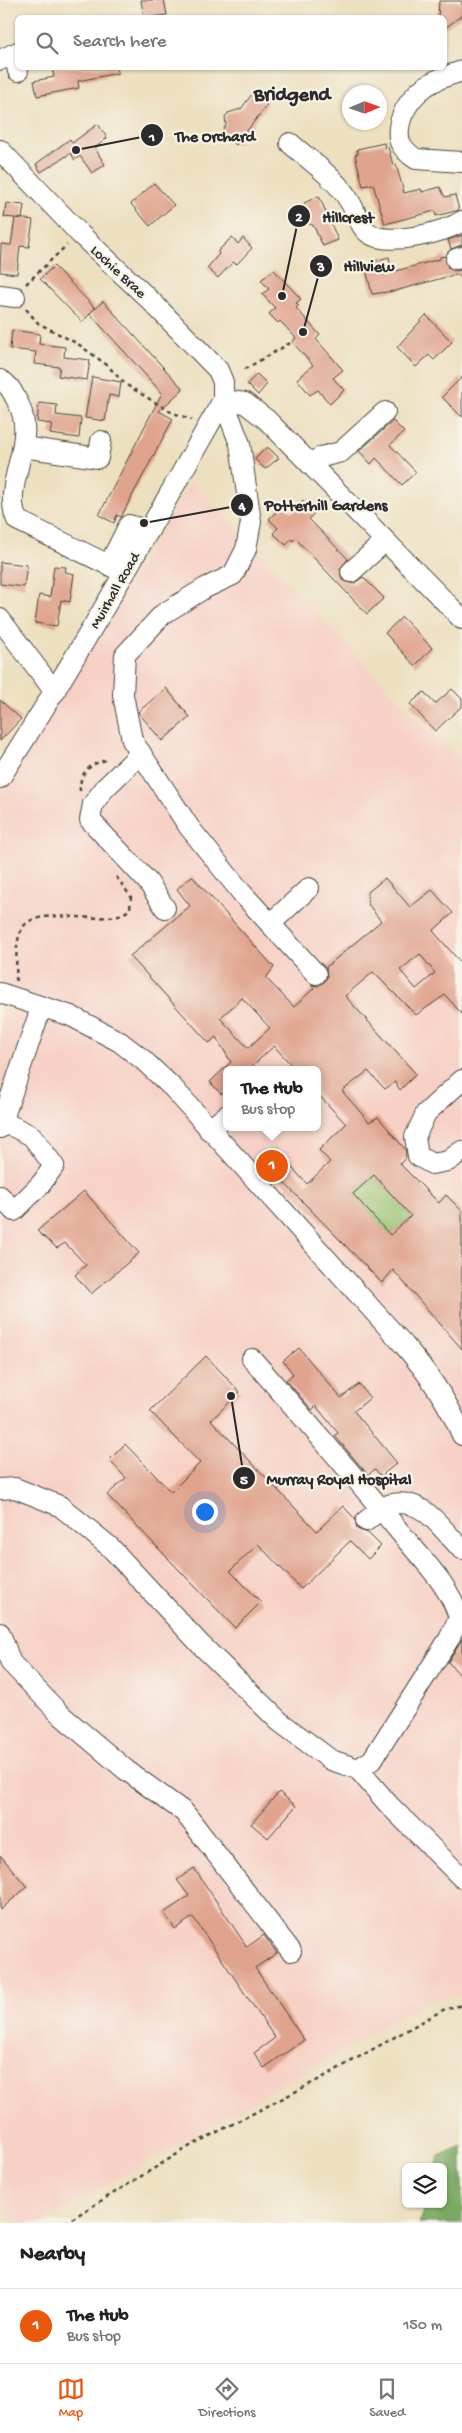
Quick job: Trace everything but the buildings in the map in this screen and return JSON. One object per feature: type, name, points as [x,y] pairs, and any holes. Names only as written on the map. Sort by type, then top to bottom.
[{"type":"street","points":[[462,71],[436,80],[410,100],[400,135],[401,144],[416,159],[462,162]]},
{"type":"street","points":[[290,143],[343,191],[368,234],[379,238],[400,238],[433,232],[462,221]]},
{"type":"street","name":"Lochie Brae","points":[[0,150],[80,234],[151,301],[218,370],[223,382],[223,400],[241,453],[251,522],[246,549],[233,575],[206,588],[163,614],[125,655],[123,695],[132,740],[189,827],[241,892],[316,974]]},
{"type":"street","points":[[0,380],[8,384],[21,406],[25,427],[23,446],[10,496],[11,509],[18,520],[117,569]]},
{"type":"street","points":[[223,400],[245,403],[255,408],[462,619]]},
{"type":"street","name":"Muirhall Road","points":[[0,778],[55,692],[117,569],[149,531],[223,400]]},
{"type":"street","points":[[310,464],[322,457],[341,452],[385,412]]},
{"type":"street","points":[[23,446],[98,458],[101,441]]},
{"type":"street","points":[[351,572],[385,541]]},
{"type":"street","points":[[0,620],[55,692]]},
{"type":"street","points":[[141,753],[104,788],[93,804],[90,820],[148,882],[165,908]]},
{"type":"street","points":[[270,924],[309,888]]},
{"type":"street","points":[[7,995],[41,1008],[71,1016],[120,1042],[173,1088],[429,1374],[453,1413],[462,1435]]},
{"type":"street","points":[[0,1196],[14,1211],[41,1184],[54,1166],[32,1136],[2,1125],[41,1008]]},
{"type":"street","points":[[462,1080],[426,1113],[415,1137],[418,1156],[432,1164],[448,1161],[462,1151]]},
{"type":"street","points":[[209,1130],[223,1118]]},
{"type":"street","points":[[252,1359],[374,1516],[455,1602],[459,1618],[450,1639],[372,1760],[358,1769]]},
{"type":"street","points":[[0,1489],[15,1488],[60,1506],[110,1547],[200,1644],[280,1722],[331,1760],[358,1769],[389,1805],[462,1878]]},
{"type":"street","points":[[374,1516],[391,1504],[415,1505],[432,1516],[462,1549]]},
{"type":"street","points":[[0,1633],[12,1663],[61,1715],[126,1770],[184,1812],[291,1951]]},
{"type":"path","points":[[80,234],[8,296],[38,323],[78,344],[107,365],[125,384],[171,412],[190,418],[206,428]]},
{"type":"path","points":[[244,369],[292,342]]},
{"type":"path","points":[[80,795],[80,784],[86,770],[92,764],[112,760]]},
{"type":"path","points":[[7,995],[19,937],[24,926],[36,918],[118,917],[130,909],[131,897],[111,868]]},
{"type":"path","points":[[66,2223],[192,2145],[318,2080],[443,2010],[462,2005]]},
{"type":"shaded area","points":[[191,481],[434,737],[462,759],[462,1995],[430,2000],[42,2223],[15,2223],[0,2206],[0,796]]},
{"type":"green space","points":[[374,1175],[411,1216],[390,1235],[353,1194]]},
{"type":"green space","points":[[462,2146],[462,2223],[419,2223],[424,2208],[447,2208],[447,2163],[437,2163],[439,2156]]},
{"type":"place","name":"The Orchard","points":[[76,150]]},
{"type":"place","name":"Hillcrest","points":[[282,296]]},
{"type":"place","name":"Hillview","points":[[303,332]]},
{"type":"place","name":"Potterhill Gardens","points":[[144,523]]},
{"type":"place","name":"The Hub","points":[[272,1166]]},
{"type":"place","name":"Murray Royal Hospital","points":[[231,1396]]},
{"type":"district","name":"Bridgend","points":[[292,93]]}]
